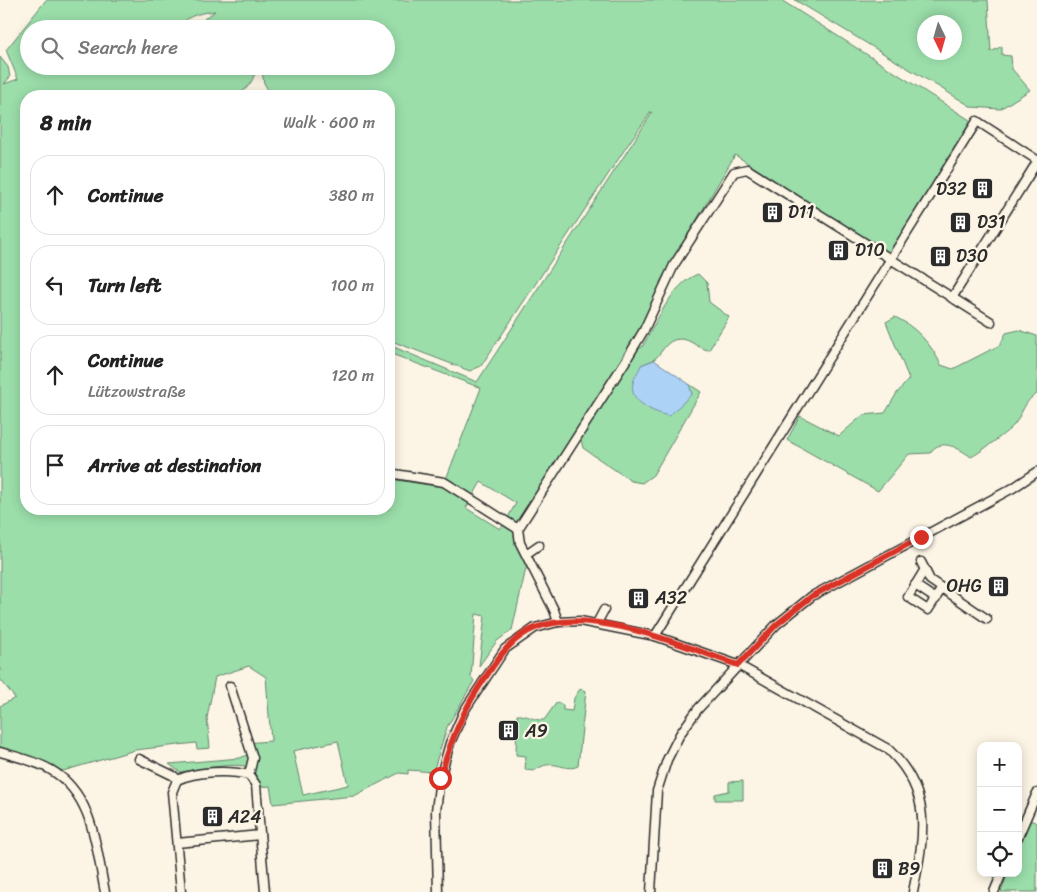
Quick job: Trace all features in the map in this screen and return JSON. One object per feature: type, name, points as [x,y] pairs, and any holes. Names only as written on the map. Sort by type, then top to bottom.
[{"type":"street","points":[[655,636],[977,121],[1037,161],[952,298]]},
{"type":"street","points":[[558,622],[554,610],[520,543],[518,529],[625,362],[644,330],[674,265],[734,172],[748,169],[991,322]]},
{"type":"street","points":[[651,892],[656,791],[666,760],[680,734],[698,709],[738,665],[776,625],[812,596],[1013,488],[1037,472]]},
{"type":"street","points":[[395,474],[444,482],[518,529]]},
{"type":"street","points":[[526,554],[539,545]]},
{"type":"street","points":[[942,588],[928,610],[908,597],[923,566],[930,580],[942,588],[987,619]]},
{"type":"street","points":[[915,585],[936,599]]},
{"type":"street","points":[[597,623],[604,610]]},
{"type":"street","points":[[438,892],[436,811],[440,778],[464,711],[505,649],[535,628],[558,622],[597,623],[655,636],[738,665],[888,748],[903,762],[920,796],[923,824],[922,842],[913,892]]},
{"type":"street","points":[[230,686],[253,758],[249,775]]},
{"type":"street","points":[[0,752],[36,763],[60,776],[78,795],[91,824],[105,892]]},
{"type":"street","points":[[139,759],[174,776],[177,780]]},
{"type":"street","points":[[181,892],[172,792],[177,780],[186,776],[236,772],[249,775],[256,785],[265,892]]},
{"type":"street","points":[[1020,832],[1037,793]]},
{"type":"street","points":[[177,843],[260,835]]},
{"type":"street","points":[[994,892],[1000,877]]},
{"type":"green space","points":[[46,0],[781,0],[973,122],[890,254],[735,155],[660,282],[662,294],[635,351],[642,347],[672,295],[688,279],[698,274],[707,283],[709,302],[729,317],[709,350],[684,339],[675,340],[667,344],[656,358],[641,365],[692,394],[689,384],[701,392],[653,475],[642,483],[631,481],[583,448],[580,436],[520,526],[507,519],[516,503],[481,482],[466,508],[500,529],[504,524],[515,533],[516,541],[527,564],[512,630],[497,641],[479,666],[485,616],[476,614],[471,677],[474,681],[447,727],[433,772],[408,770],[408,774],[399,773],[354,796],[273,804],[270,786],[261,787],[255,773],[248,767],[234,765],[180,772],[169,764],[240,758],[247,755],[245,743],[271,741],[266,677],[249,666],[215,677],[207,718],[210,748],[197,749],[196,743],[135,750],[63,771],[0,747],[0,706],[15,698],[0,679],[0,57],[8,67],[10,77],[4,84],[18,79],[6,50],[20,32],[20,75],[254,75],[244,90],[20,90],[20,515],[395,515],[395,480],[443,487],[481,388],[395,355],[395,348],[477,382],[652,113],[629,143],[481,366],[470,371],[395,342],[395,90],[268,90],[264,83],[263,75],[395,75],[395,20],[205,20],[215,11],[199,14],[186,20],[30,20]],"holes":[[[338,741],[348,785],[303,795],[293,751]]]},
{"type":"green space","points":[[795,0],[988,0],[991,52],[1002,46],[1002,55],[1011,56],[1012,69],[1030,90],[1000,109],[972,107]]},
{"type":"green space","points":[[895,317],[909,325],[922,337],[933,350],[941,365],[953,369],[1000,345],[1006,333],[1019,330],[1037,336],[1037,394],[1029,400],[1011,428],[971,457],[961,450],[944,445],[934,448],[930,453],[909,454],[878,491],[787,440],[800,416],[839,436],[863,415],[885,413],[897,393],[909,379],[886,322]]},
{"type":"green space","points":[[580,689],[586,691],[578,766],[568,768],[547,765],[534,771],[525,770],[526,756],[516,755],[517,715],[544,720],[557,702],[563,705],[563,710],[572,711],[574,698]]},
{"type":"green space","points":[[743,781],[743,800],[715,800],[715,794],[729,791],[729,782]]},
{"type":"green space","points":[[1030,820],[1037,823],[1037,892],[1001,892],[1007,877],[1022,877],[1022,839]]},
{"type":"water","points":[[654,360],[689,384],[692,394],[669,416],[644,406],[635,396],[633,390],[634,381],[641,365]]},
{"type":"place","name":"D32","points":[[983,189]]},
{"type":"place","name":"D11","points":[[772,212]]},
{"type":"place","name":"D31","points":[[961,222]]},
{"type":"place","name":"D10","points":[[839,250]]},
{"type":"place","name":"D30","points":[[940,256]]},
{"type":"place","name":"OHG","points":[[998,586]]},
{"type":"place","name":"A32","points":[[639,598]]},
{"type":"place","name":"A9","points":[[509,731]]},
{"type":"place","name":"A24","points":[[212,817]]},
{"type":"place","name":"B9","points":[[882,869]]},
{"type":"route","points":[[440,778],[450,743],[464,711],[481,684],[505,649],[535,628],[558,622],[580,621],[604,624],[655,636],[738,665],[776,625],[812,596],[842,578],[921,537]]}]
